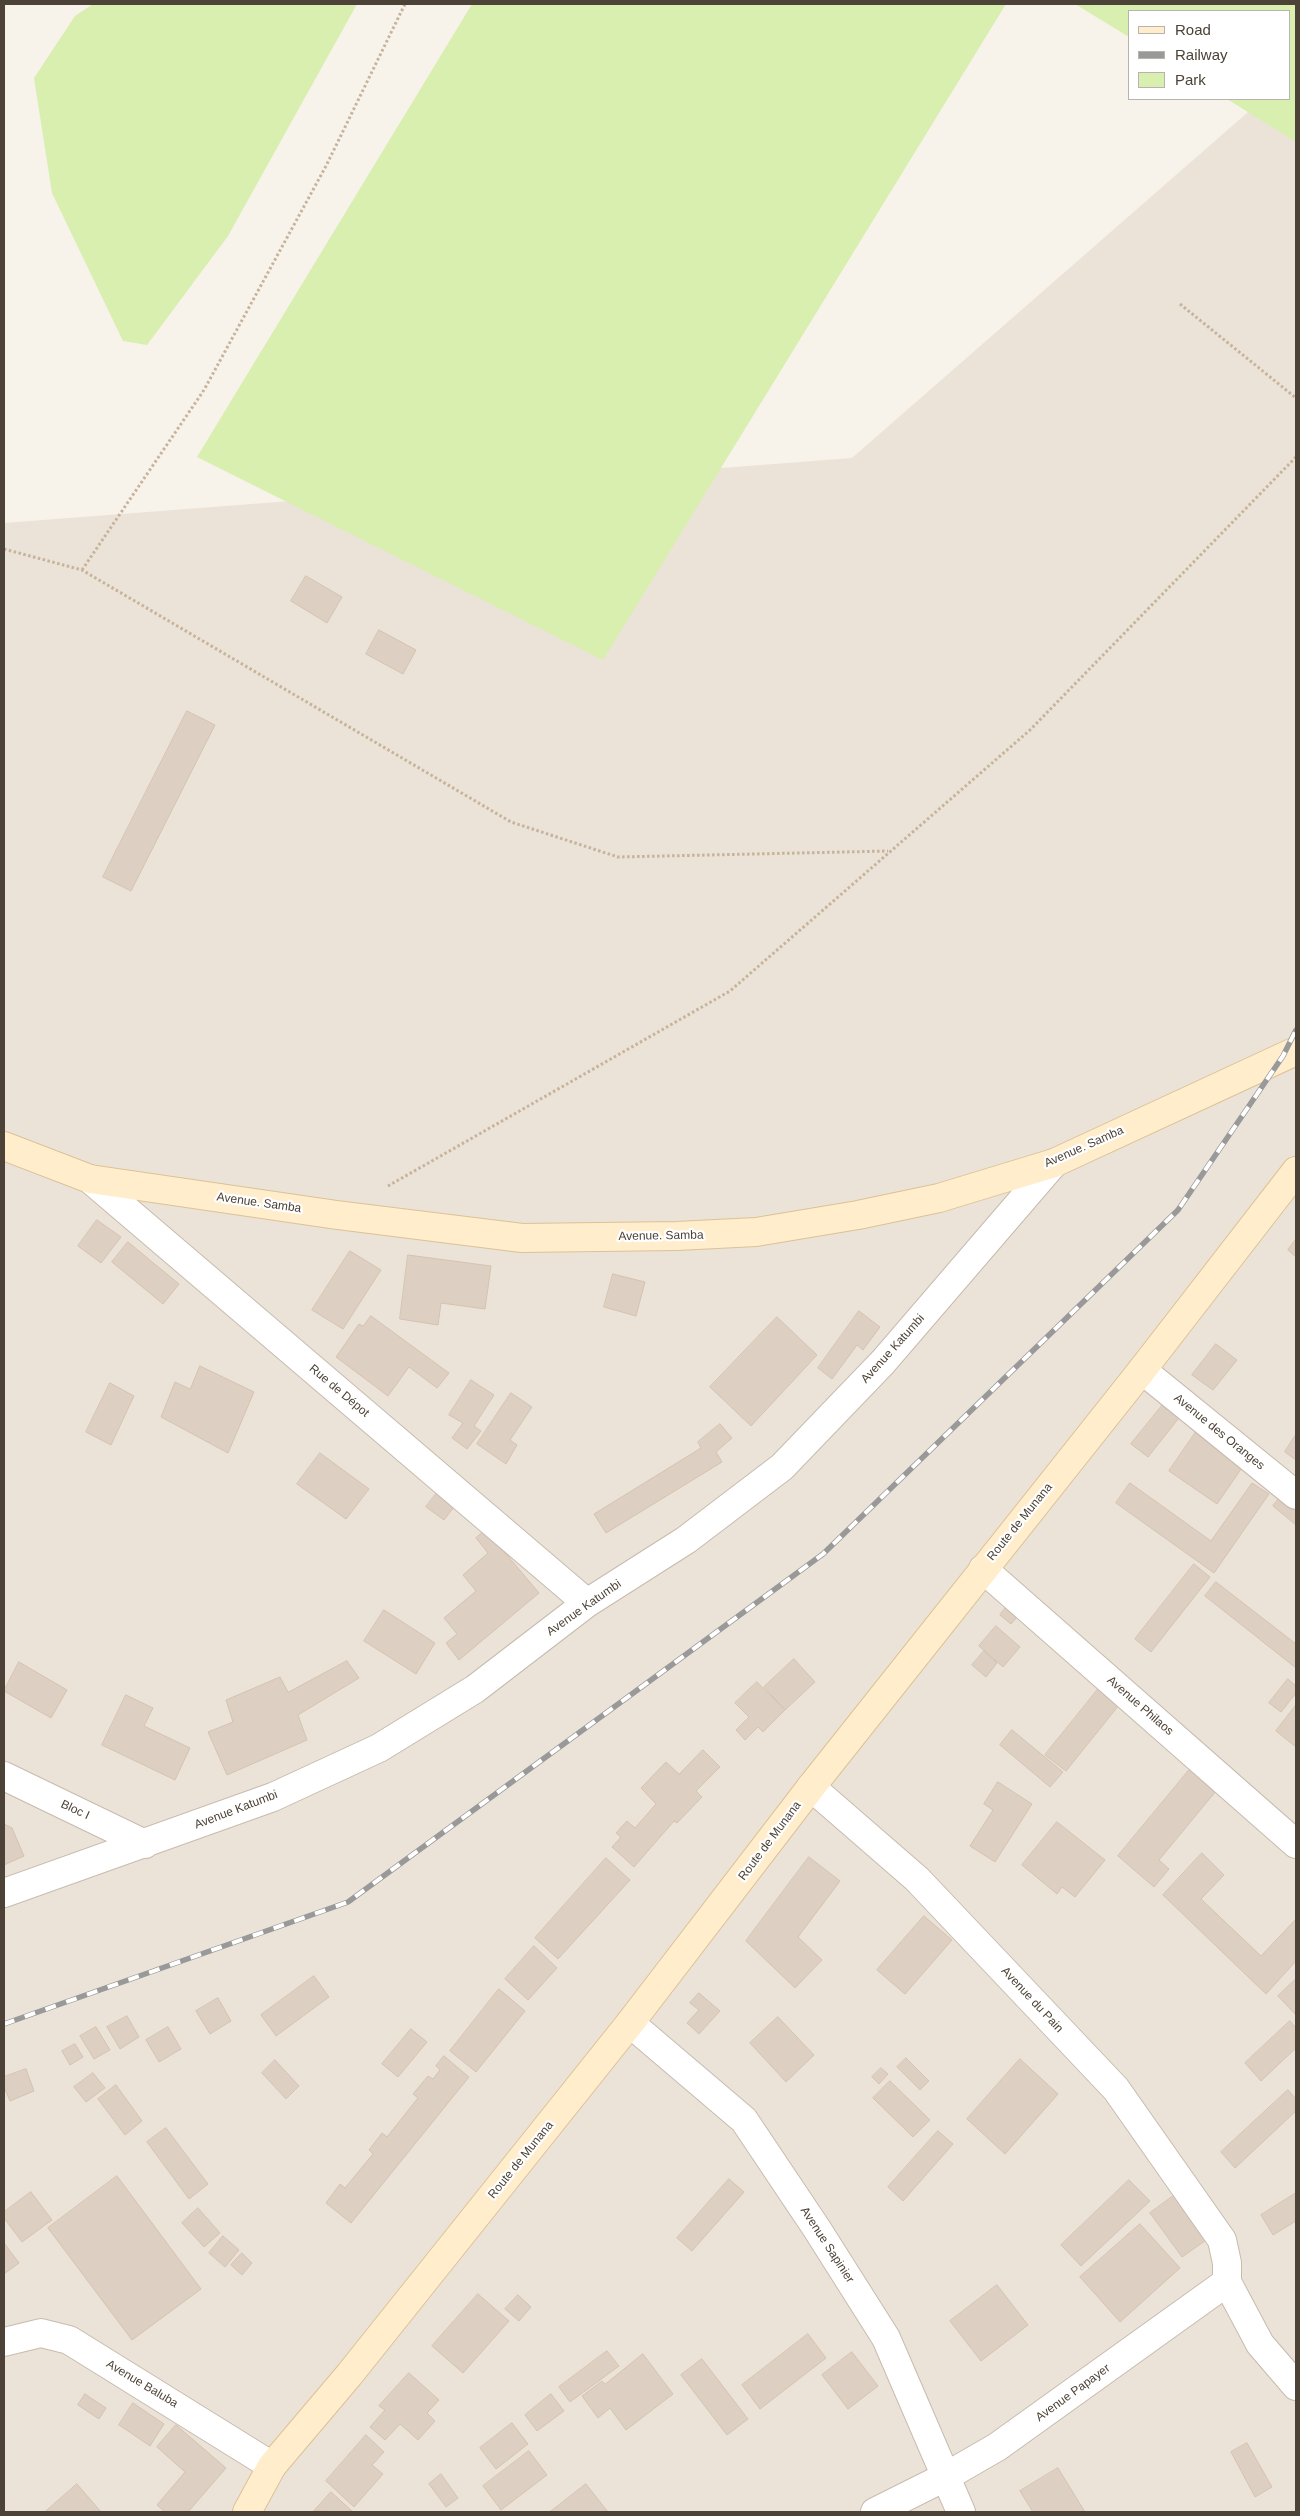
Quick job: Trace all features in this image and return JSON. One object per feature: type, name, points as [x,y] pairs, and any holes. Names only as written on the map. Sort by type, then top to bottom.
[{"type":"main road","name":"Avenue. Samba","points":[[4,1146],[90,1179],[337,1215],[522,1238],[677,1236],[756,1232],[858,1215],[939,1198],[1054,1162],[1296,1051]]},
{"type":"main road","name":"Route de Munana","points":[[247,2512],[272,2466],[349,2375],[630,2023],[811,1787],[1142,1370],[1296,1171]]},
{"type":"street","name":"Avenue Katumbi","points":[[4,1893],[273,1797],[379,1748],[475,1689],[587,1603],[686,1540],[782,1466],[884,1362],[1054,1162]]},
{"type":"street","name":"Rue de Dépot","points":[[90,1179],[587,1603]]},
{"type":"street","name":"Avenue des Oranges","points":[[1142,1370],[1296,1495]]},
{"type":"street","name":"Avenue Philaos","points":[[983,1569],[1296,1844]]},
{"type":"street","name":"Bloc I","points":[[4,1776],[145,1844]]},
{"type":"street","name":"Avenue du Pain","points":[[811,1787],[917,1879],[1116,2089],[1222,2240],[1227,2263],[1227,2282]]},
{"type":"street","name":"Avenue Sapinier","points":[[630,2023],[744,2120],[817,2229],[886,2338],[961,2512]]},
{"type":"street","name":"Avenue Papayer","points":[[875,2512],[945,2477],[997,2448],[1227,2282]]},
{"type":"street","points":[[1227,2282],[1260,2344],[1296,2386]]},
{"type":"street","name":"Avenue Baluba","points":[[4,2342],[41,2333],[69,2340],[272,2466]]},
{"type":"path","points":[[82,570],[204,390],[326,166],[405,4]]},
{"type":"path","points":[[1180,304],[1296,398]]},
{"type":"path","points":[[337,1215],[730,991],[1030,730],[1296,456]]},
{"type":"path","points":[[4,549],[82,570],[511,822],[618,857],[889,851]]},
{"type":"shaded area","points":[[1296,69],[1296,2512],[4,2512],[4,523],[852,458],[1262,100],[1290,100]]},
{"type":"green space","points":[[93,4],[357,4],[228,236],[147,345],[123,341],[52,193],[34,78],[75,16]]},
{"type":"green space","points":[[472,4],[1006,4],[603,660],[197,457]]},
{"type":"green space","points":[[1075,4],[1296,4],[1296,142],[1229,100],[1290,100],[1290,10],[1128,10],[1128,36]]},
{"type":"building","points":[[306,576],[342,597],[327,623],[291,601]]},
{"type":"building","points":[[379,630],[416,650],[403,674],[366,654]]},
{"type":"building","points":[[187,711],[215,725],[131,891],[103,877]]},
{"type":"building","points":[[97,1220],[121,1237],[101,1263],[78,1246]]},
{"type":"building","points":[[1296,1239],[1296,1257],[1288,1250]]},
{"type":"building","points":[[128,1242],[179,1284],[163,1304],[112,1262]]},
{"type":"building","points":[[350,1251],[381,1270],[343,1329],[312,1310]]},
{"type":"building","points":[[408,1255],[491,1266],[485,1309],[441,1303],[438,1325],[400,1319]]},
{"type":"building","points":[[613,1274],[645,1282],[636,1316],[604,1307]]},
{"type":"building","points":[[859,1311],[880,1327],[863,1350],[857,1345],[832,1379],[818,1368]]},
{"type":"building","points":[[371,1316],[449,1373],[437,1388],[409,1367],[388,1396],[336,1357],[359,1324],[363,1326]]},
{"type":"building","points":[[777,1317],[817,1355],[751,1426],[710,1387]]},
{"type":"building","points":[[1216,1344],[1237,1360],[1213,1390],[1192,1375]]},
{"type":"building","points":[[200,1366],[254,1392],[228,1453],[161,1417],[175,1382],[190,1389]]},
{"type":"building","points":[[471,1380],[494,1395],[474,1426],[481,1431],[467,1449],[452,1438],[463,1423],[449,1415]]},
{"type":"building","points":[[110,1383],[134,1396],[111,1445],[86,1432]]},
{"type":"building","points":[[511,1393],[532,1407],[510,1440],[517,1445],[506,1464],[477,1444]]},
{"type":"building","points":[[1169,1397],[1186,1409],[1148,1457],[1131,1444]]},
{"type":"building","points":[[720,1424],[732,1438],[716,1452],[722,1462],[606,1533],[594,1514],[701,1448],[698,1442]]},
{"type":"building","points":[[1200,1426],[1248,1459],[1217,1504],[1169,1471]]},
{"type":"building","points":[[1296,1437],[1296,1460],[1285,1452]]},
{"type":"building","points":[[320,1453],[369,1489],[346,1519],[297,1484]]},
{"type":"building","points":[[1130,1483],[1211,1541],[1252,1483],[1269,1494],[1214,1573],[1116,1503]]},
{"type":"building","points":[[439,1490],[457,1503],[444,1520],[426,1507]]},
{"type":"building","points":[[1285,1491],[1296,1500],[1296,1525],[1273,1506]]},
{"type":"building","points":[[486,1530],[539,1593],[459,1660],[446,1643],[457,1634],[444,1618],[476,1591],[463,1575],[488,1553],[476,1538]]},
{"type":"building","points":[[1194,1564],[1210,1577],[1151,1652],[1135,1639]]},
{"type":"building","points":[[1216,1582],[1296,1644],[1296,1668],[1205,1596]]},
{"type":"building","points":[[1010,1602],[1021,1612],[1011,1624],[1000,1615]]},
{"type":"building","points":[[384,1610],[435,1643],[416,1674],[364,1641]]},
{"type":"building","points":[[996,1626],[1020,1647],[1003,1667],[979,1646]]},
{"type":"building","points":[[984,1651],[997,1663],[986,1677],[972,1665]]},
{"type":"building","points":[[794,1659],[815,1682],[785,1710],[764,1687]]},
{"type":"building","points":[[347,1661],[359,1678],[298,1715],[307,1740],[227,1775],[208,1732],[233,1722],[226,1700],[280,1677],[288,1692]]},
{"type":"building","points":[[19,1662],[67,1690],[51,1718],[4,1691]]},
{"type":"building","points":[[1288,1679],[1296,1686],[1296,1693],[1281,1712],[1269,1703]]},
{"type":"building","points":[[757,1682],[785,1710],[763,1732],[758,1727],[745,1740],[736,1730],[749,1717],[735,1703]]},
{"type":"building","points":[[1099,1688],[1119,1705],[1066,1771],[1045,1755]]},
{"type":"building","points":[[126,1695],[153,1708],[144,1726],[190,1748],[175,1780],[102,1745]]},
{"type":"building","points":[[1296,1705],[1296,1747],[1276,1731]]},
{"type":"building","points":[[1012,1730],[1063,1772],[1050,1787],[1000,1745]]},
{"type":"building","points":[[703,1750],[720,1767],[696,1791],[702,1797],[677,1823],[674,1821],[634,1867],[612,1847],[621,1837],[616,1833],[627,1821],[635,1828],[656,1804],[641,1788],[666,1762],[679,1774]]},
{"type":"building","points":[[1190,1769],[1216,1791],[1159,1860],[1169,1869],[1154,1887],[1118,1856]]},
{"type":"building","points":[[998,1782],[1032,1804],[995,1862],[970,1846],[993,1810],[984,1804]]},
{"type":"building","points":[[1057,1822],[1105,1860],[1075,1897],[1062,1887],[1057,1894],[1022,1865]]},
{"type":"building","points":[[4,1824],[12,1828],[24,1856],[4,1865]]},
{"type":"building","points":[[1202,1853],[1224,1875],[1201,1899],[1261,1956],[1296,1919],[1296,1961],[1266,1994],[1163,1895]]},
{"type":"building","points":[[809,1857],[840,1881],[798,1937],[822,1960],[795,1988],[746,1941]]},
{"type":"building","points":[[606,1858],[630,1880],[558,1959],[535,1938]]},
{"type":"building","points":[[924,1916],[952,1940],[905,1994],[877,1970]]},
{"type":"building","points":[[534,1946],[557,1968],[528,2000],[505,1979]]},
{"type":"building","points":[[314,1976],[329,1997],[276,2036],[261,2015]]},
{"type":"building","points":[[1296,1979],[1296,2015],[1278,1996]]},
{"type":"building","points":[[499,1989],[525,2011],[476,2072],[450,2051]]},
{"type":"building","points":[[699,1993],[720,2011],[699,2034],[687,2023],[699,2010],[690,2003]]},
{"type":"building","points":[[218,1998],[231,2021],[210,2034],[196,2011]]},
{"type":"building","points":[[127,2016],[139,2037],[120,2049],[107,2027]]},
{"type":"building","points":[[778,2017],[814,2055],[786,2082],[750,2043]]},
{"type":"building","points":[[1290,2021],[1296,2028],[1296,2048],[1261,2081],[1245,2063]]},
{"type":"building","points":[[96,2027],[110,2050],[94,2059],[80,2036]]},
{"type":"building","points":[[168,2027],[181,2049],[159,2062],[146,2040]]},
{"type":"building","points":[[411,2029],[427,2042],[398,2077],[382,2064]]},
{"type":"building","points":[[75,2044],[83,2057],[70,2065],[62,2051]]},
{"type":"building","points":[[444,2056],[469,2077],[351,2223],[326,2203],[340,2184],[345,2188],[373,2154],[369,2150],[382,2133],[387,2137],[418,2098],[413,2094],[428,2076],[433,2079],[440,2070],[436,2066]]},
{"type":"building","points":[[906,2058],[929,2081],[920,2090],[897,2067]]},
{"type":"building","points":[[1020,2059],[1058,2094],[1005,2154],[967,2119]]},
{"type":"building","points":[[275,2060],[299,2086],[286,2099],[262,2073]]},
{"type":"building","points":[[881,2068],[888,2074],[879,2084],[872,2077]]},
{"type":"building","points":[[26,2069],[34,2091],[10,2101],[4,2087],[4,2077]]},
{"type":"building","points":[[93,2073],[105,2088],[86,2102],[74,2087]]},
{"type":"building","points":[[890,2081],[930,2120],[913,2137],[873,2098]]},
{"type":"building","points":[[116,2085],[142,2121],[125,2135],[98,2099]]},
{"type":"building","points":[[1288,2090],[1296,2099],[1296,2111],[1235,2168],[1221,2152]]},
{"type":"building","points":[[166,2128],[208,2184],[189,2199],[147,2142]]},
{"type":"building","points":[[938,2131],[953,2144],[903,2201],[888,2187]]},
{"type":"building","points":[[117,2176],[201,2289],[132,2340],[48,2228]]},
{"type":"building","points":[[729,2179],[744,2192],[692,2251],[677,2238]]},
{"type":"building","points":[[1129,2180],[1150,2201],[1081,2266],[1061,2245]]},
{"type":"building","points":[[31,2192],[52,2220],[22,2242],[4,2218],[4,2212]]},
{"type":"building","points":[[1296,2193],[1296,2221],[1273,2235],[1261,2215]]},
{"type":"building","points":[[1176,2194],[1209,2238],[1182,2257],[1150,2213]]},
{"type":"building","points":[[198,2208],[220,2233],[204,2247],[182,2223]]},
{"type":"building","points":[[1140,2224],[1180,2268],[1120,2322],[1080,2277]]},
{"type":"building","points":[[223,2236],[239,2250],[225,2267],[209,2253]]},
{"type":"building","points":[[4,2243],[19,2263],[4,2274]]},
{"type":"building","points":[[242,2253],[252,2263],[242,2275],[231,2265]]},
{"type":"building","points":[[997,2285],[1028,2325],[981,2361],[950,2321]]},
{"type":"building","points":[[478,2294],[509,2321],[463,2373],[432,2346]]},
{"type":"building","points":[[518,2295],[531,2307],[519,2321],[505,2309]]},
{"type":"building","points":[[808,2334],[826,2358],[760,2409],[742,2385]]},
{"type":"building","points":[[607,2351],[619,2366],[570,2402],[559,2387]]},
{"type":"building","points":[[852,2352],[878,2386],[848,2409],[822,2375]]},
{"type":"building","points":[[643,2354],[673,2394],[626,2430],[610,2408],[598,2418],[582,2396],[602,2381],[605,2384]]},
{"type":"building","points":[[702,2359],[748,2419],[727,2435],[681,2375]]},
{"type":"building","points":[[409,2373],[439,2400],[427,2413],[435,2421],[418,2440],[400,2424],[385,2440],[370,2427],[385,2410],[379,2406]]},
{"type":"building","points":[[85,2394],[106,2408],[99,2419],[78,2405]]},
{"type":"building","points":[[551,2394],[564,2411],[537,2431],[525,2415]]},
{"type":"building","points":[[133,2403],[164,2424],[150,2446],[119,2425]]},
{"type":"building","points":[[512,2423],[528,2444],[496,2469],[480,2448]]},
{"type":"building","points":[[176,2425],[226,2468],[188,2512],[165,2512],[157,2505],[185,2472],[157,2447]]},
{"type":"building","points":[[366,2435],[384,2452],[372,2465],[383,2474],[354,2507],[326,2481]]},
{"type":"building","points":[[1247,2443],[1272,2487],[1255,2497],[1231,2452]]},
{"type":"building","points":[[529,2451],[547,2475],[501,2510],[483,2486]]},
{"type":"building","points":[[1058,2468],[1085,2512],[1033,2512],[1020,2491]]},
{"type":"building","points":[[441,2474],[458,2498],[446,2507],[429,2484]]},
{"type":"building","points":[[77,2484],[101,2512],[45,2512]]},
{"type":"building","points":[[586,2484],[608,2512],[550,2512]]},
{"type":"building","points":[[331,2492],[352,2511],[314,2511]]},
{"type":"railway","points":[[4,2024],[348,1902],[823,1554],[1178,1210],[1283,1056],[1296,1030]]}]
